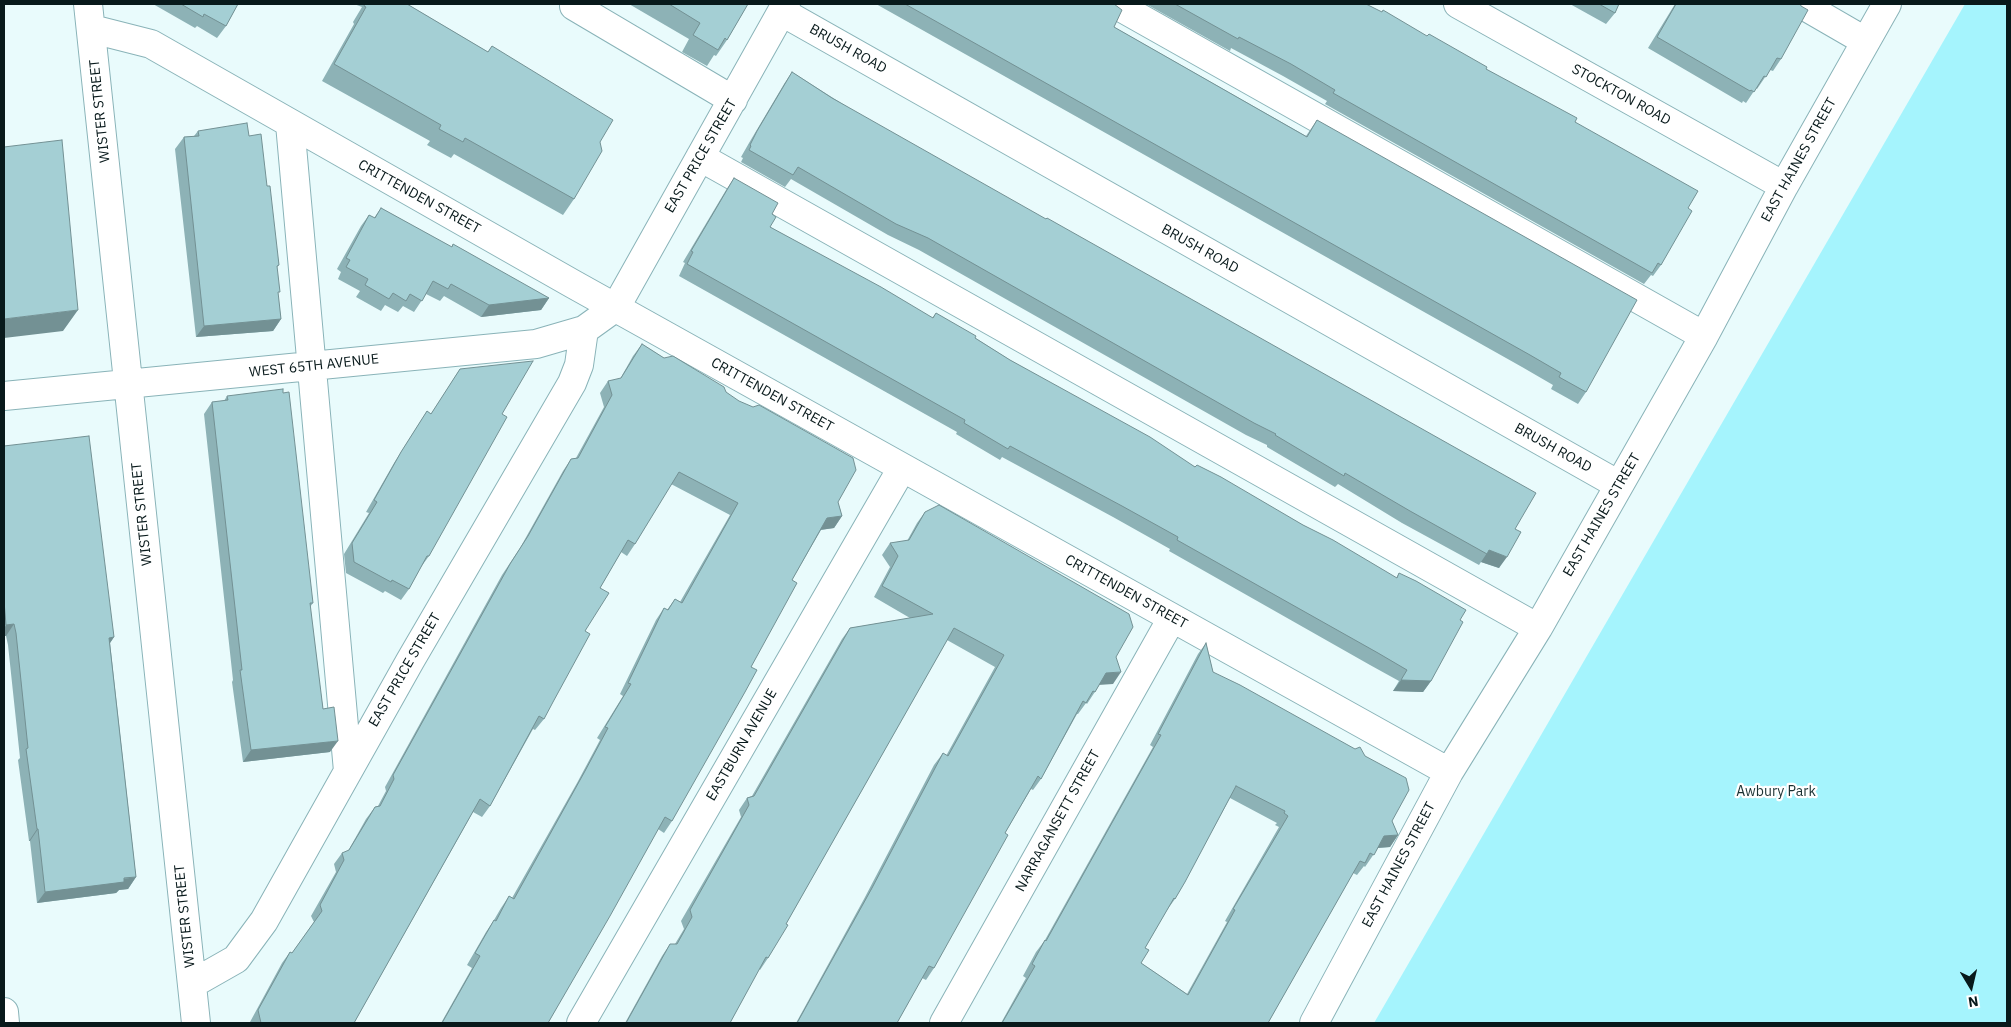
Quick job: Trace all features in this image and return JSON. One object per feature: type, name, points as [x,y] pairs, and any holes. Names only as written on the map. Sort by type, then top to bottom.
[{"type":"street","points":[[1115,4],[1704,336]]},
{"type":"street","name":"STOCKTON ROAD","points":[[1458,4],[1784,186]]},
{"type":"street","points":[[1801,4],[1865,41]]},
{"type":"street","name":"EAST HAINES STREET","points":[[1314,1023],[1449,772],[1538,628],[1704,336],[1784,186],[1887,4]]},
{"type":"street","points":[[574,6],[733,100]]},
{"type":"street","name":"EAST PRICE STREET","points":[[616,307],[784,8]]},
{"type":"street","name":"BRUSH ROAD","points":[[784,8],[1619,485]]},
{"type":"street","name":"CRITTENDEN STREET","points":[[90,17],[151,44],[902,468],[1449,772]]},
{"type":"street","name":"WISTER STREET","points":[[90,17],[196,1023]]},
{"type":"street","points":[[290,124],[348,771]]},
{"type":"street","points":[[700,157],[1538,628]]},
{"type":"street","name":"WEST 65TH AVENUE","points":[[4,396],[536,344],[584,330],[616,307]]},
{"type":"street","name":"EAST PRICE STREET","points":[[192,984],[236,959],[264,921],[410,661],[572,383],[579,365],[584,330]]},
{"type":"street","name":"EASTBURN AVENUE","points":[[581,1023],[902,468]]},
{"type":"street","name":"NARRAGANSETT STREET","points":[[944,1023],[1172,618]]},
{"type":"street","points":[[4,1012],[5,1023]]},
{"type":"green space","name":"Awbury Park","points":[[1965,4],[2007,4],[2007,1023],[1374,1023]]},
{"type":"building","points":[[181,4],[238,4],[226,26],[204,14],[203,17]]},
{"type":"building","points":[[365,4],[407,4],[488,52],[492,46],[613,120],[600,142],[602,151],[574,199],[465,138],[463,142],[439,129],[441,125],[334,64],[366,7],[364,6]]},
{"type":"building","points":[[669,4],[748,4],[727,40],[725,38],[718,50],[693,35],[700,23]]},
{"type":"building","points":[[905,4],[1114,4],[1122,10],[1114,27],[1307,137],[1317,120],[1637,300],[1586,392],[1559,377],[1561,373],[1530,355]]},
{"type":"building","points":[[1175,4],[1366,4],[1382,12],[1383,10],[1577,118],[1575,122],[1698,191],[1688,208],[1692,211],[1661,265],[1658,263],[1652,273],[1333,93],[1335,90],[1291,64],[1239,37],[1238,39]]},
{"type":"building","points":[[1599,4],[1619,4],[1615,13]]},
{"type":"building","points":[[1676,4],[1800,4],[1808,10],[1781,59],[1777,58],[1766,77],[1764,76],[1754,92],[1657,37]]},
{"type":"building","points":[[792,72],[832,98],[1536,493],[1515,529],[1521,532],[1507,557],[1489,550],[1487,554],[1345,473],[1344,476],[1276,434],[928,238],[896,224],[798,167],[793,175],[749,150],[757,131]]},
{"type":"building","points":[[247,123],[249,136],[261,134],[267,186],[270,186],[279,265],[277,266],[281,319],[204,326],[184,137],[199,136],[198,131]]},
{"type":"building","points":[[62,140],[78,310],[4,319],[4,147]]},
{"type":"building","points":[[734,178],[778,203],[772,214],[776,217],[770,227],[881,287],[933,318],[936,313],[976,336],[975,338],[1010,360],[1150,437],[1195,467],[1197,465],[1221,477],[1397,578],[1399,573],[1466,610],[1460,620],[1463,622],[1431,681],[1401,680],[1407,670],[1378,653],[1177,540],[1178,537],[1122,506],[1010,446],[1008,449],[964,423],[965,420],[687,264],[693,252],[691,251]]},
{"type":"building","points":[[381,208],[452,247],[453,244],[549,298],[489,305],[451,284],[448,289],[433,281],[422,301],[410,294],[406,301],[393,293],[389,299],[365,285],[368,279],[346,267],[350,260],[346,258],[369,215],[375,218]]},
{"type":"building","points":[[642,344],[664,358],[673,356],[724,387],[726,392],[739,401],[753,407],[759,405],[853,458],[856,470],[838,502],[842,516],[827,518],[792,580],[797,583],[751,667],[757,670],[745,692],[672,821],[665,817],[548,1023],[442,1023],[480,956],[475,953],[494,920],[496,921],[509,896],[514,899],[585,771],[608,728],[605,727],[631,684],[628,683],[664,608],[668,610],[675,599],[682,603],[738,503],[679,472],[635,544],[628,540],[600,588],[609,593],[585,631],[590,634],[544,719],[539,716],[490,806],[480,799],[354,1023],[261,1023],[258,1010],[290,952],[292,953],[322,911],[320,905],[344,860],[342,853],[349,850],[375,807],[380,806],[394,779],[393,775],[510,564],[571,459],[578,458],[612,395],[608,381],[621,378]]},
{"type":"building","points":[[533,361],[502,414],[507,417],[409,589],[392,580],[391,582],[354,562],[352,543],[377,502],[374,500],[427,411],[431,414],[460,369]]},
{"type":"building","points":[[283,389],[283,393],[289,392],[313,603],[310,603],[323,709],[334,707],[338,741],[251,750],[240,670],[242,670],[212,402],[228,400],[227,396]]},
{"type":"building","points":[[89,436],[114,637],[109,638],[136,877],[124,878],[124,882],[45,892],[26,749],[28,748],[16,633],[14,624],[6,625],[4,601],[4,446]]},
{"type":"building","points":[[939,505],[1129,614],[1133,627],[1116,657],[1121,672],[1106,673],[1086,703],[1083,701],[1041,779],[1038,776],[1005,833],[1008,835],[934,968],[929,966],[897,1023],[797,1023],[872,888],[943,753],[948,756],[1004,655],[954,628],[786,924],[788,925],[768,958],[766,957],[730,1023],[626,1023],[670,944],[677,944],[692,917],[690,910],[749,805],[747,798],[754,796],[850,628],[933,614],[882,586],[898,556],[890,543],[909,540],[925,512]]},
{"type":"building","points":[[1206,643],[1213,672],[1355,749],[1360,747],[1365,756],[1406,778],[1409,790],[1392,821],[1398,835],[1384,836],[1374,855],[1370,853],[1365,863],[1360,861],[1268,1023],[1002,1023],[1035,966],[1032,964],[1045,940],[1161,735],[1158,734]],"holes":[[[1236,786],[1285,811],[1284,813],[1288,816],[1233,909],[1235,910],[1188,995],[1141,963],[1149,950],[1145,948],[1185,882]]]}]
